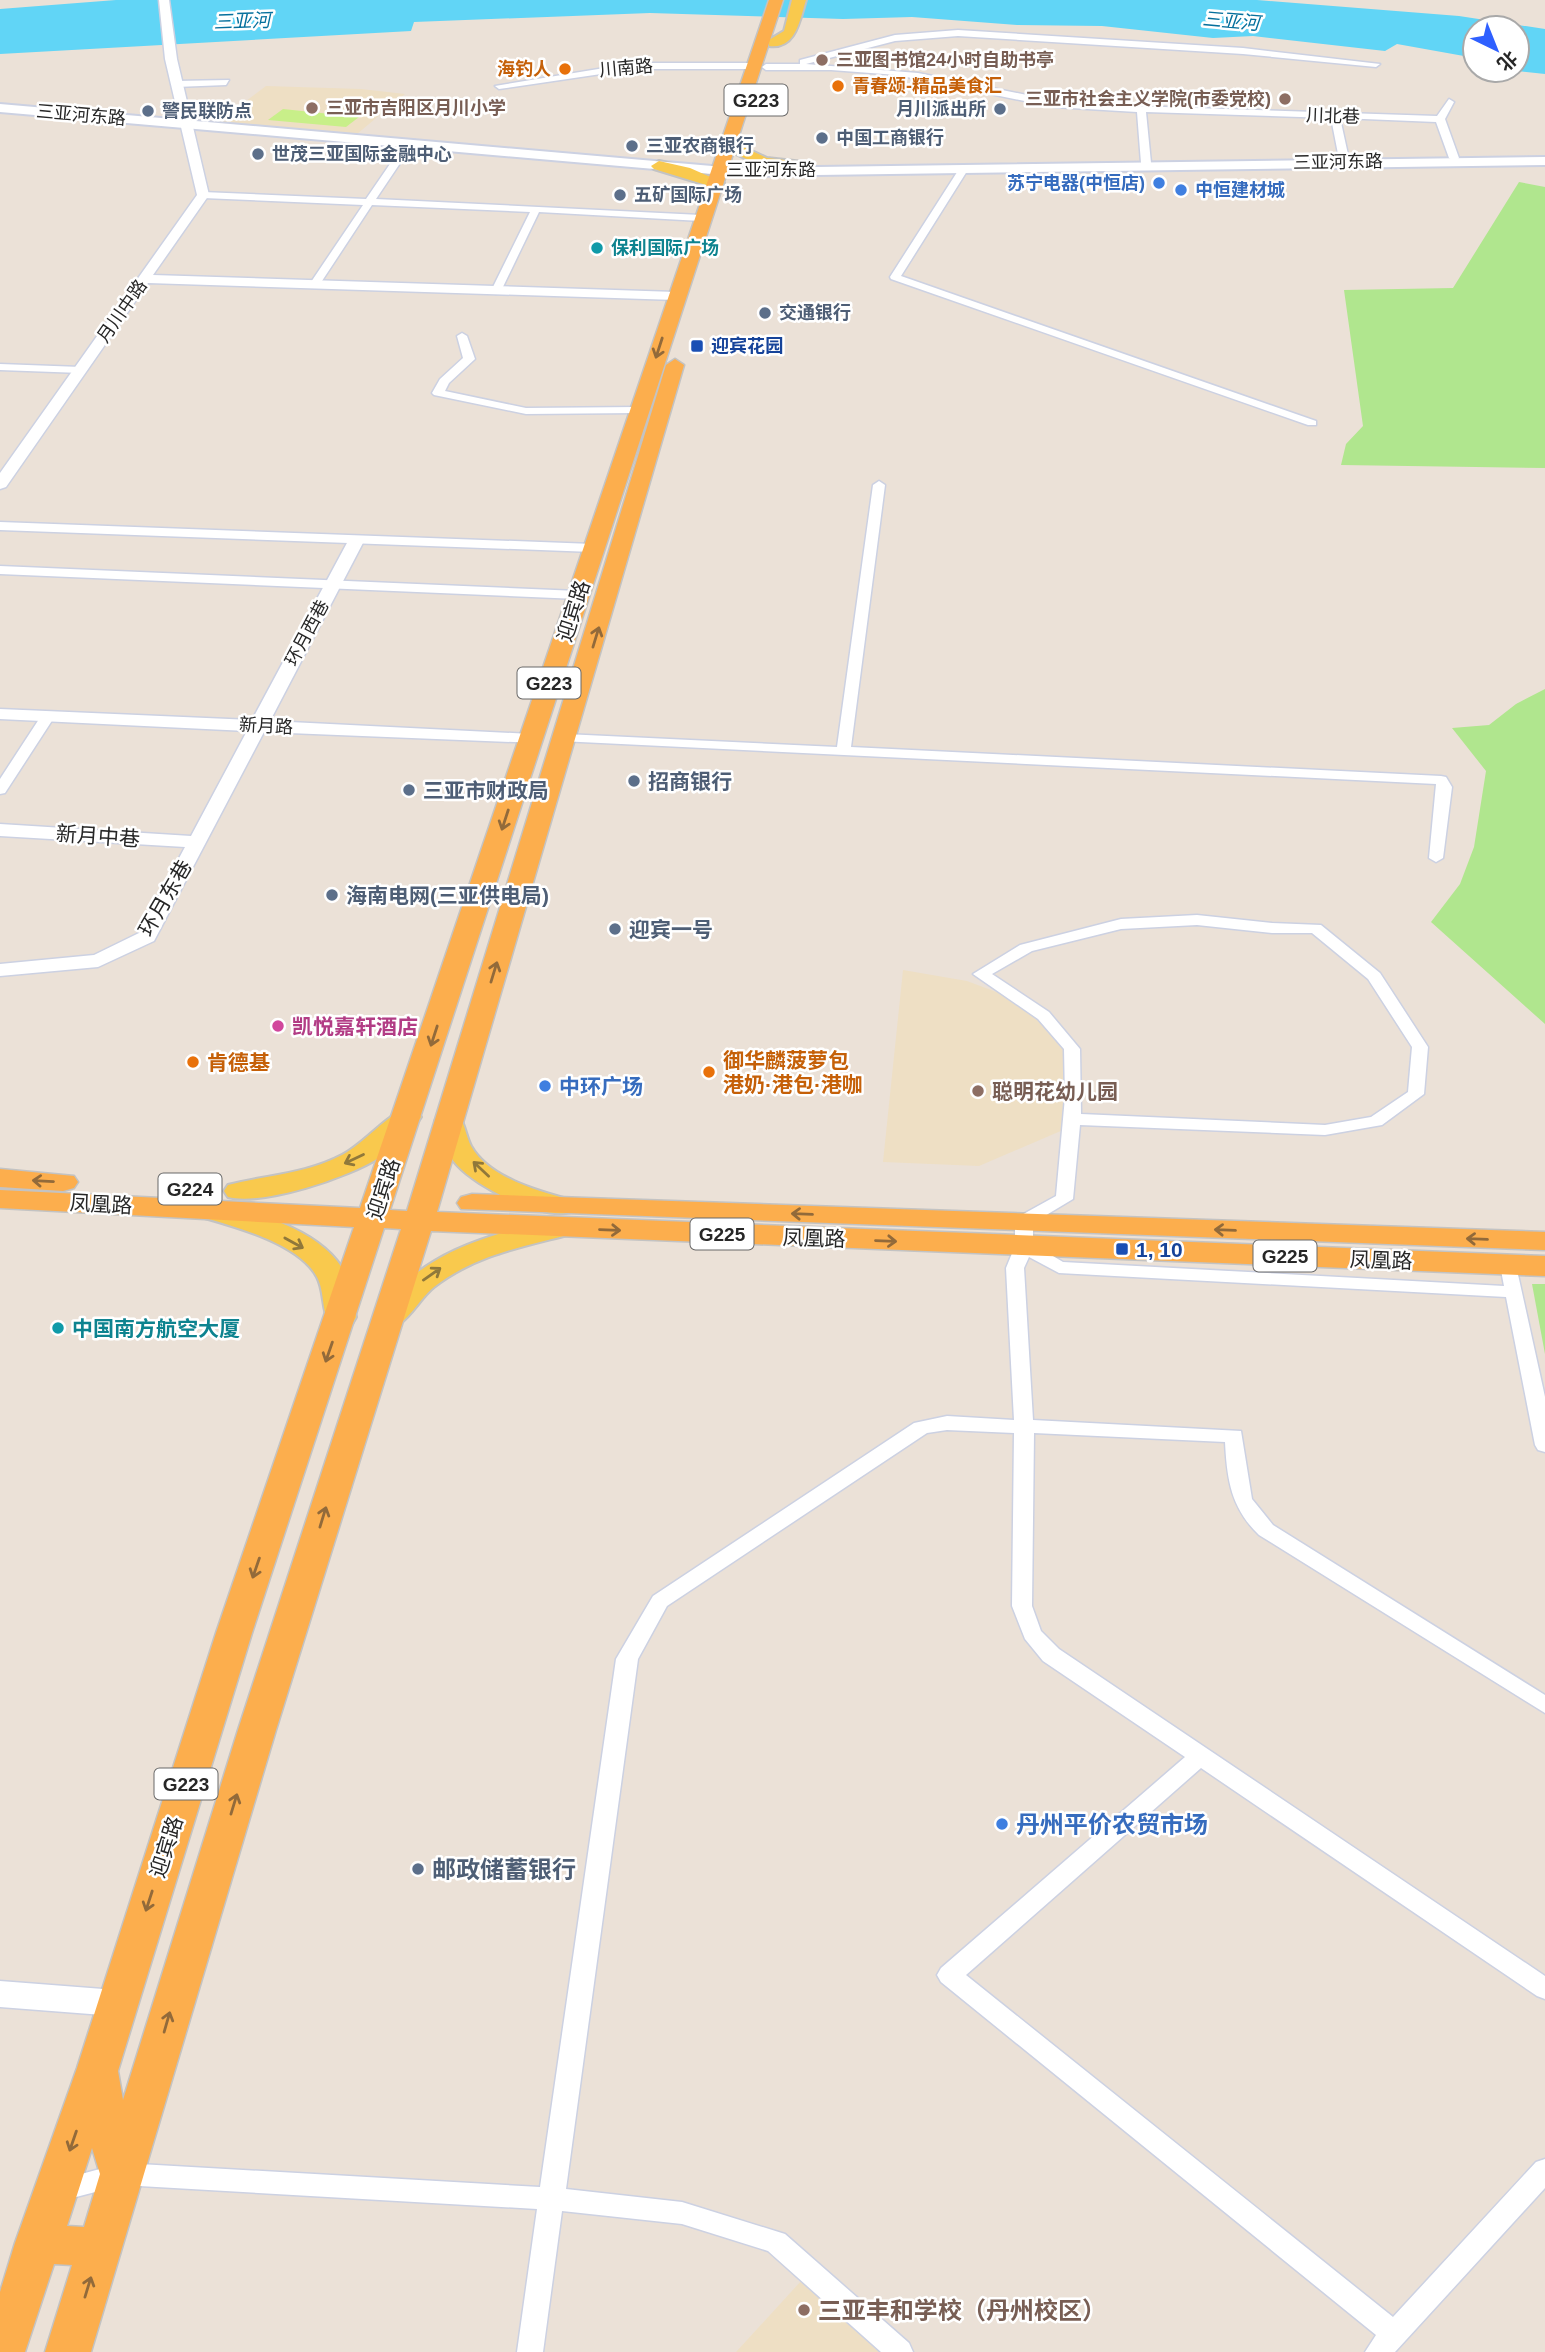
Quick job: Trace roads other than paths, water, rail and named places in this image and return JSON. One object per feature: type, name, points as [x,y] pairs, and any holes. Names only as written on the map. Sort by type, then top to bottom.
[{"type":"highway","name":"G223","points":[[776,0],[778,32]]},
{"type":"highway","name":"G223","points":[[778,32],[788,0]]},
{"type":"highway","name":"迎宾路","points":[[68,2352],[236,1795],[422,1211],[565,738],[729,168],[760,67],[778,32]]},
{"type":"highway","name":"迎宾路","points":[[2,2352],[98,2068],[116,2003],[234,1633],[377,1209],[701,218],[729,168]]},
{"type":"highway","name":"凤凰路","points":[[0,1178],[238,1191],[377,1209]]},
{"type":"highway","name":"凤凰路","points":[[0,1199],[208,1210],[377,1209],[1024,1234],[1545,1241]]},
{"type":"highway","name":"凤凰路","points":[[1024,1234],[1512,1278],[1545,1266]]},
{"type":"highway","points":[[98,2068],[109,2085],[119,2089],[151,2079]]},
{"type":"highway","points":[[98,2068],[105,2121],[122,2175]]},
{"type":"highway","points":[[37,2243],[100,2248]]},
{"type":"main road","points":[[778,32],[799,0]]},
{"type":"main road","name":"三亚河东路","points":[[0,107],[658,164]]},
{"type":"main road","name":"三亚河东路","points":[[185,123],[658,164],[694,160],[729,168],[780,171],[1545,160]]},
{"type":"main road","name":"三亚河东路","points":[[803,167],[1344,159],[1545,160]]},
{"type":"main road","points":[[658,164],[685,171],[763,162],[803,167]]},
{"type":"main road","points":[[238,1191],[287,1184],[332,1170],[368,1153],[407,1117]]},
{"type":"main road","points":[[449,1121],[459,1148],[491,1178],[563,1217]]},
{"type":"main road","points":[[208,1210],[269,1229],[307,1250],[331,1274],[341,1317]]},
{"type":"main road","points":[[385,1323],[422,1281],[455,1258],[563,1217]]},
{"type":"street","points":[[164,0],[171,59],[203,195],[701,218]]},
{"type":"street","points":[[788,66],[895,38],[958,33],[1229,50],[1376,65]]},
{"type":"street","name":"川南路","points":[[499,86],[635,66],[760,67]]},
{"type":"street","name":"川北巷","points":[[760,67],[788,66],[940,79],[1031,103],[1141,110],[1440,119]]},
{"type":"street","points":[[176,84],[226,82]]},
{"type":"street","points":[[1449,102],[1440,119],[1454,158]]},
{"type":"street","points":[[1141,110],[1146,163]]},
{"type":"street","points":[[1335,116],[1344,159]]},
{"type":"street","points":[[314,285],[408,144]]},
{"type":"street","points":[[964,168],[895,277],[1312,423]]},
{"type":"street","name":"月川中路","points":[[0,484],[203,195]]},
{"type":"street","points":[[496,291],[536,209]]},
{"type":"street","points":[[144,279],[676,296]]},
{"type":"street","points":[[462,336],[469,359],[444,380],[438,393],[526,411],[638,410]]},
{"type":"street","points":[[0,367],[80,370]]},
{"type":"street","points":[[844,750],[878,485]]},
{"type":"street","points":[[0,526],[593,548]]},
{"type":"street","name":"环月西巷","points":[[258,726],[356,541]]},
{"type":"street","points":[[0,570],[578,595]]},
{"type":"street","name":"新月路","points":[[0,714],[531,739]]},
{"type":"street","points":[[0,790],[48,716]]},
{"type":"street","name":"环月东巷","points":[[0,970],[98,961],[134,946],[147,937],[258,726]]},
{"type":"street","points":[[565,738],[1441,780],[1445,788],[1436,858]]},
{"type":"street","name":"新月中巷","points":[[0,830],[197,842]]},
{"type":"street","points":[[1071,1119],[1325,1130],[1376,1121],[1416,1094],[1420,1047],[1374,976],[1316,928],[1272,928],[1197,920],[1121,924],[1026,948],[982,974],[1047,1016],[1074,1052],[1071,1119],[1069,1178],[1064,1199],[1024,1234],[1015,1268],[1024,1426],[1022,1606],[1032,1634],[1051,1655],[1545,1989]]},
{"type":"street","points":[[1512,1278],[1545,1445]]},
{"type":"street","points":[[530,2352],[627,1659],[660,1601],[921,1428],[947,1423],[1234,1436],[1239,1496],[1250,1517],[1266,1530],[1545,1705]]},
{"type":"street","points":[[1200,1756],[949,1975],[1386,2343],[1545,2170]]},
{"type":"street","points":[[0,1994],[116,2003]]},
{"type":"street","points":[[56,2192],[122,2175],[551,2199],[682,2213],[776,2242],[900,2352]]},
{"type":"water","name":"三亚河","points":[[116,0],[1257,0],[1461,16],[1461,55],[1397,44],[1385,51],[1253,36],[1213,38],[1102,26],[1017,25],[912,17],[843,19],[650,13],[414,22],[411,31],[0,54],[0,9]]},
{"type":"water","points":[[1531,27],[1545,29],[1545,74],[1531,72]]},
{"type":"place","name":"三亚图书馆24小时自助书亭","points":[[822,60]]},
{"type":"place","name":"海钓人","points":[[565,69]]},
{"type":"place","name":"青春颂-精品美食汇","points":[[838,86]]},
{"type":"place","name":"三亚市社会主义学院(市委党校)","points":[[1285,99]]},
{"type":"place","name":"三亚市吉阳区月川小学","points":[[312,108]]},
{"type":"place","name":"月川派出所","points":[[1000,109]]},
{"type":"place","name":"警民联防点","points":[[148,111]]},
{"type":"place","name":"中国工商银行","points":[[822,138]]},
{"type":"place","name":"三亚农商银行","points":[[632,146]]},
{"type":"place","name":"世茂三亚国际金融中心","points":[[258,154]]},
{"type":"place","name":"苏宁电器(中恒店)","points":[[1159,183]]},
{"type":"place","name":"中恒建材城","points":[[1181,190]]},
{"type":"place","name":"五矿国际广场","points":[[620,195]]},
{"type":"place","name":"保利国际广场","points":[[597,248]]},
{"type":"place","name":"交通银行","points":[[765,313]]},
{"type":"place","name":"迎宾花园","points":[[697,346]]},
{"type":"place","name":"招商银行","points":[[634,781]]},
{"type":"place","name":"三亚市财政局","points":[[409,790]]},
{"type":"place","name":"海南电网(三亚供电局)","points":[[332,895]]},
{"type":"place","name":"迎宾一号","points":[[615,929]]},
{"type":"place","name":"凯悦嘉轩酒店","points":[[278,1026]]},
{"type":"place","name":"肯德基","points":[[193,1062]]},
{"type":"place","name":"御华麟菠萝包 港奶·港包·港咖","points":[[709,1072]]},
{"type":"place","name":"中环广场","points":[[545,1086]]},
{"type":"place","name":"聪明花幼儿园","points":[[978,1091]]},
{"type":"place","name":"1, 10","points":[[1122,1249]]},
{"type":"place","name":"中国南方航空大厦","points":[[58,1328]]},
{"type":"place","name":"丹州平价农贸市场","points":[[1002,1824]]},
{"type":"place","name":"邮政储蓄银行","points":[[418,1869]]},
{"type":"place","name":"三亚丰和学校（丹州校区）","points":[[804,2310]]}]
